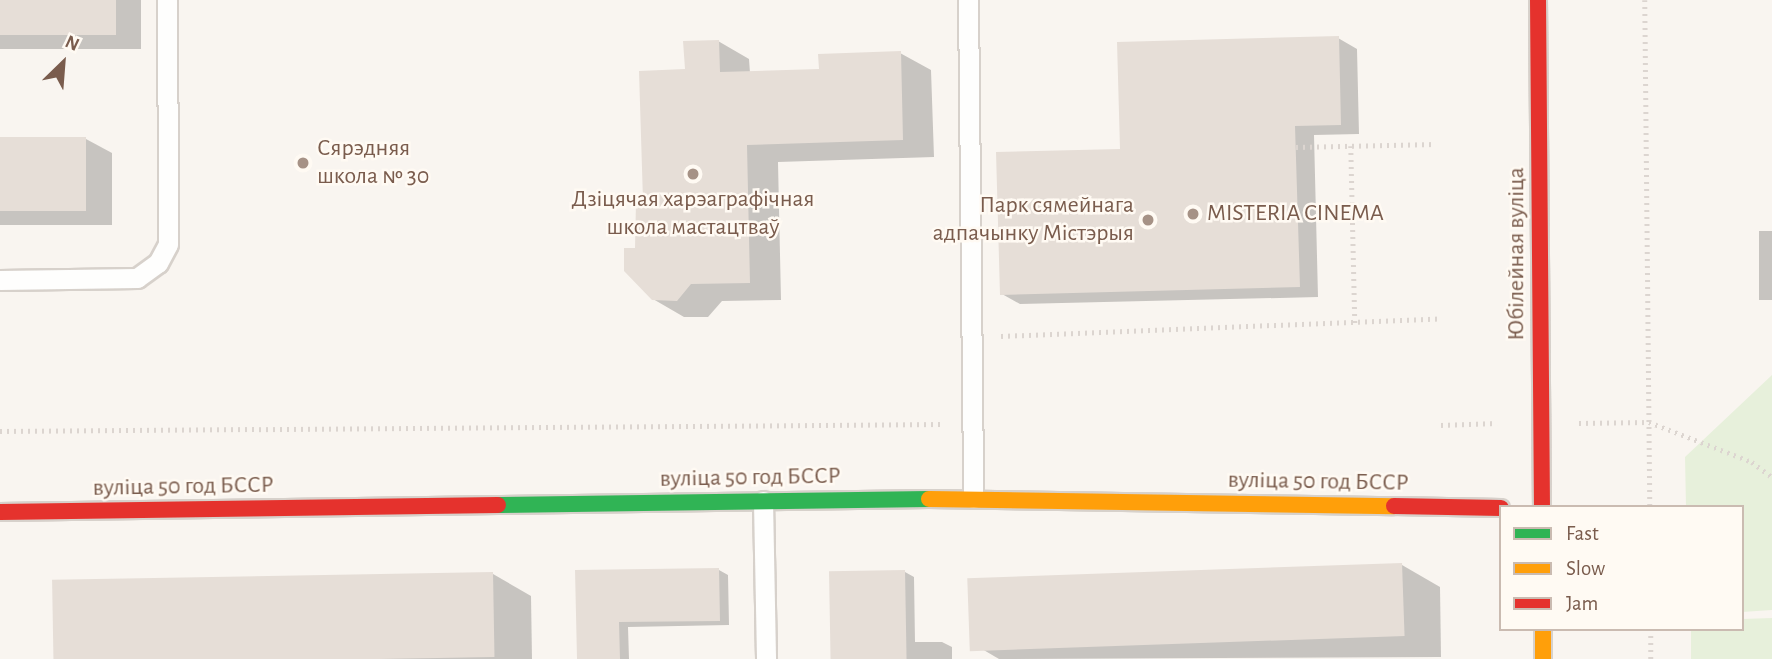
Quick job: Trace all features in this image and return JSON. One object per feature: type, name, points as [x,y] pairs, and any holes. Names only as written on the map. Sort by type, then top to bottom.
[{"type":"street","name":"Юбілейная вуліца","points":[[1538,0],[1542,505]]},
{"type":"street","name":"вуліца 50 год БССР","points":[[0,512],[973,498],[1499,509]]},
{"type":"street","points":[[1543,631],[1543,659]]},
{"type":"lane","points":[[0,280],[137,278],[158,263],[167,244],[167,0]]},
{"type":"lane","points":[[968,0],[973,498]]},
{"type":"lane","points":[[763,501],[766,659]]},
{"type":"path","points":[[1645,0],[1650,505]]},
{"type":"path","points":[[1296,147],[1436,144]]},
{"type":"path","points":[[1350,146],[1355,324]]},
{"type":"path","points":[[972,337],[1355,324],[1440,318]]},
{"type":"path","points":[[1576,423],[1649,422],[1752,462],[1772,477]]},
{"type":"path","points":[[0,431],[973,423]]},
{"type":"path","points":[[1441,425],[1497,423]]},
{"type":"path","points":[[1651,631],[1651,659]]},
{"type":"green space","points":[[1772,375],[1772,610],[1744,612],[1744,505],[1686,505],[1685,457]]},
{"type":"green space","points":[[1772,618],[1772,659],[1691,659],[1691,631],[1744,631],[1744,619]]},
{"type":"building","points":[[0,0],[116,0],[116,35],[0,35]]},
{"type":"building","name":"Парк сямейнага адпачынку Містэрыя","points":[[1339,36],[1341,125],[1295,126],[1300,287],[1000,295],[996,152],[1120,149],[1117,42]]},
{"type":"building","name":"Дзіцячая харэаграфічная школа мастацтваў","points":[[719,40],[720,72],[819,69],[818,54],[901,51],[903,140],[747,145],[750,283],[691,284],[677,301],[652,300],[624,271],[624,248],[635,248],[636,202],[643,201],[639,71],[685,69],[683,41]]},
{"type":"building","points":[[0,137],[86,137],[86,211],[0,211]]},
{"type":"building","points":[[1402,563],[1405,636],[970,651],[967,578]]},
{"type":"building","points":[[719,568],[720,621],[619,622],[620,659],[577,659],[575,570]]},
{"type":"building","points":[[905,570],[907,659],[831,659],[829,571]]},
{"type":"building","points":[[493,572],[494,657],[53,659],[52,580]]},
{"type":"traffic: fast","points":[[498,505],[929,499]]},
{"type":"traffic: slow","points":[[929,499],[1394,506]]},
{"type":"traffic: slow","points":[[1543,631],[1543,659]]},
{"type":"traffic: jam","points":[[1538,0],[1542,505]]},
{"type":"traffic: jam","points":[[0,512],[498,505]]},
{"type":"traffic: jam","points":[[1394,506],[1499,508]]},
{"type":"place","name":"Сярэдняя школа № 30","points":[[303,163]]},
{"type":"place","name":"Дзіцячая харэаграфічная школа мастацтваў","points":[[693,174]]},
{"type":"place","name":"MISTERIA CINEMA","points":[[1193,214]]},
{"type":"place","name":"Парк сямейнага адпачынку Містэрыя","points":[[1148,220]]}]
